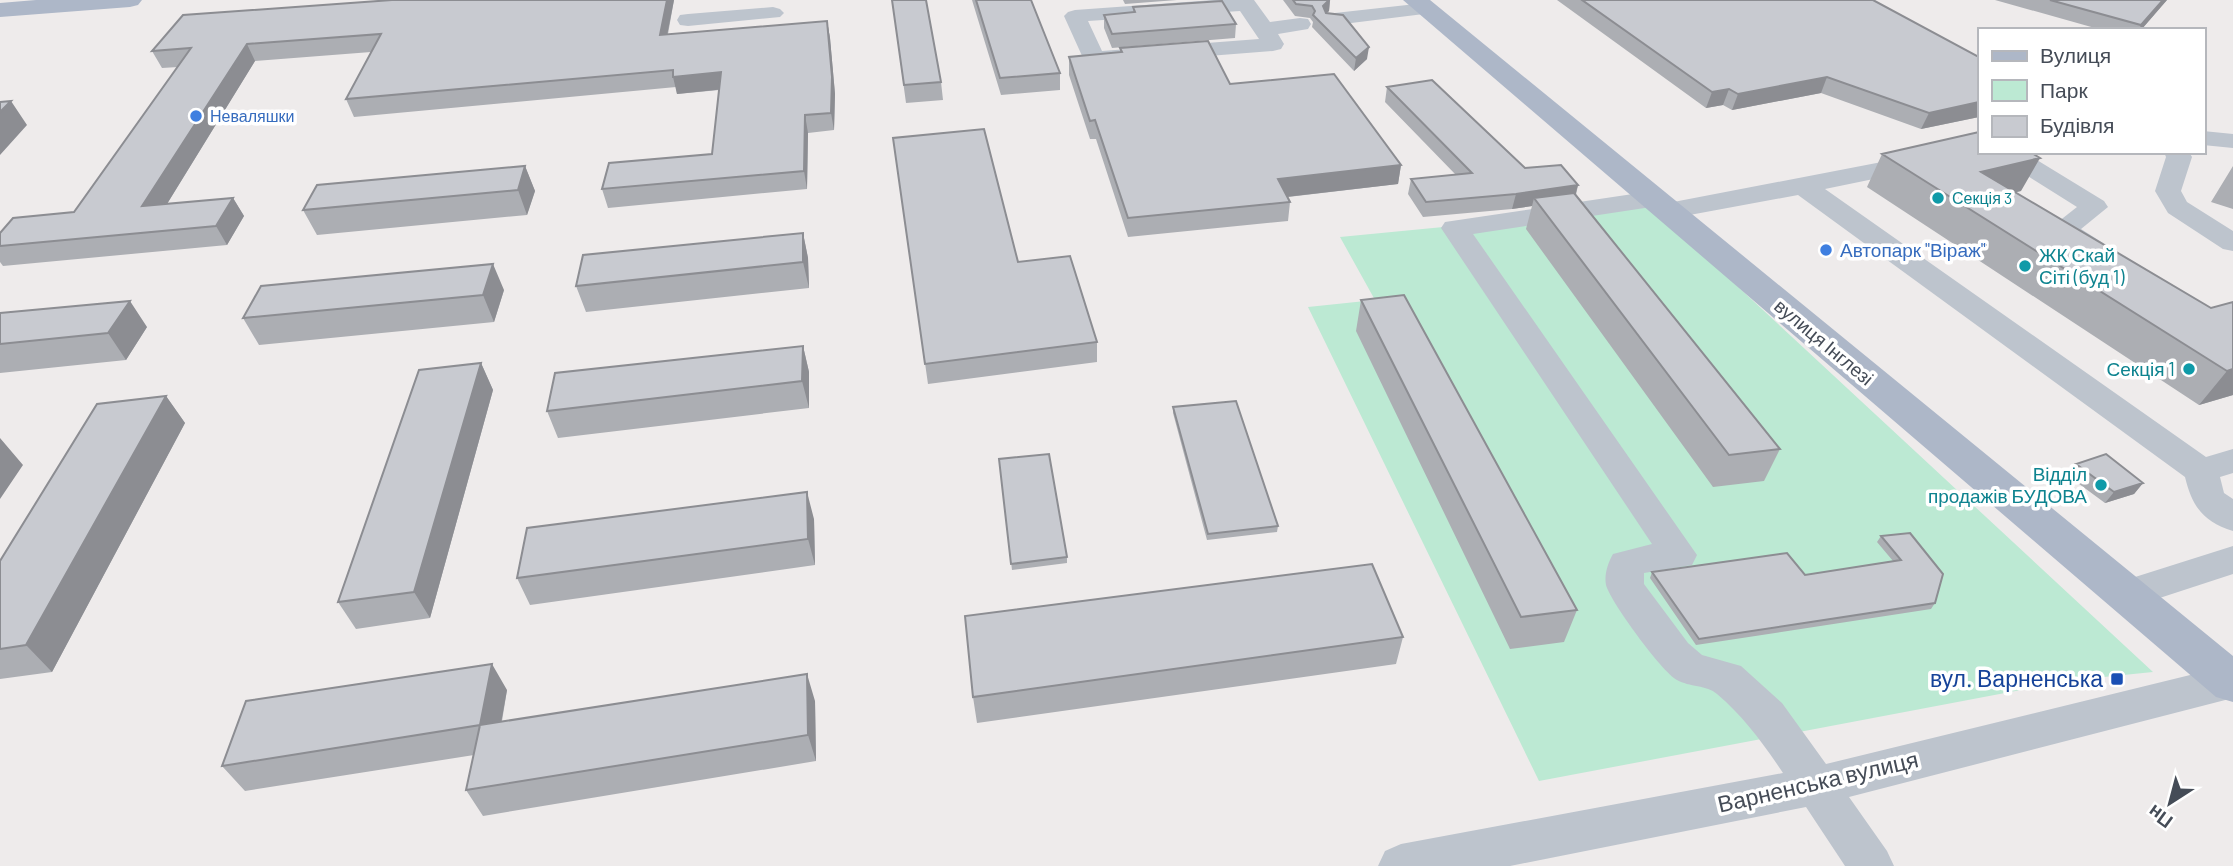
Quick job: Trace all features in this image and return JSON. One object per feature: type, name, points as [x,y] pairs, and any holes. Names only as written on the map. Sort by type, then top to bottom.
[{"type":"main road","points":[[0,10],[130,0]]},
{"type":"main road","name":"вулиця Інглезі","points":[[1420,4],[2232,682]]},
{"type":"street","points":[[1245,4],[1264,29],[1273,44],[1094,58],[1075,16],[1245,4]]},
{"type":"street","points":[[1335,19],[1420,4]]},
{"type":"street","points":[[688,20],[728,8],[773,13]]},
{"type":"street","points":[[1264,29],[1300,24]]},
{"type":"street","points":[[2205,138],[2233,141]]},
{"type":"street","points":[[2013,154],[2095,207],[2063,229],[2110,259]]},
{"type":"street","points":[[2177,154],[2179,157],[2168,191],[2177,207],[2233,243]]},
{"type":"street","points":[[1871,866],[1767,715],[1727,678],[1697,671],[1684,663],[1637,606],[1624,581],[1626,564],[1679,555],[1455,228],[1803,186],[1938,159]]},
{"type":"street","points":[[1803,186],[2201,471],[2208,499],[2233,518]]},
{"type":"street","points":[[2201,471],[2233,461]]},
{"type":"street","points":[[2126,594],[2233,560]]},
{"type":"street","name":"Варненська вулиця","points":[[1401,866],[1816,786],[2232,682]]},
{"type":"green space","points":[[1652,207],[2153,672],[2074,680],[1539,781],[1308,307],[1375,300],[1340,237]]},
{"type":"building","points":[[392,0],[667,0],[660,35],[827,21],[832,77],[831,113],[805,115],[804,171],[602,189],[609,163],[712,154],[721,72],[673,77],[673,70],[346,99],[381,34],[247,44],[142,206],[233,198],[216,226],[0,246],[0,233],[13,218],[74,212],[191,48],[152,51],[183,15]]},
{"type":"building","points":[[892,0],[926,0],[941,82],[904,85]]},
{"type":"building","points":[[976,0],[1031,0],[1060,73],[1000,78]]},
{"type":"building","points":[[1293,0],[1329,0],[1323,6],[1326,13],[1343,15],[1369,47],[1356,58],[1313,15],[1315,11],[1312,6],[1296,4]]},
{"type":"building","points":[[1582,0],[1873,0],[1978,56],[1978,102],[1929,113],[1827,77],[1738,94],[1729,89],[1712,92]]},
{"type":"building","points":[[2050,0],[2163,0],[2141,25]]},
{"type":"building","points":[[1222,1],[1236,24],[1112,34],[1104,15],[1135,12],[1133,7]]},
{"type":"building","points":[[1208,41],[1230,84],[1334,74],[1401,165],[1278,179],[1290,202],[1128,218],[1095,120],[1090,121],[1069,57],[1122,52],[1120,48]]},
{"type":"building","points":[[1432,80],[1525,168],[1561,165],[1578,185],[1426,202],[1411,179],[1472,173],[1387,87]]},
{"type":"building","points":[[11,101],[0,112],[0,102]]},
{"type":"building","points":[[984,129],[1018,262],[1070,256],[1097,342],[925,364],[893,138]]},
{"type":"building","points":[[1978,132],[1978,154],[2033,154],[2040,158],[1981,172],[2211,308],[2233,302],[2233,369],[2227,371],[1882,154]]},
{"type":"building","points":[[525,166],[518,190],[303,210],[317,185]]},
{"type":"building","points":[[1574,193],[1780,449],[1729,455],[1534,198]]},
{"type":"building","points":[[803,233],[803,262],[576,286],[583,255]]},
{"type":"building","points":[[493,264],[483,295],[243,318],[261,286]]},
{"type":"building","points":[[1404,295],[1577,610],[1521,617],[1361,300]]},
{"type":"building","points":[[130,301],[108,333],[0,344],[0,313]]},
{"type":"building","points":[[803,346],[802,381],[547,411],[555,373]]},
{"type":"building","points":[[481,363],[414,592],[338,602],[419,370]]},
{"type":"building","points":[[166,396],[26,645],[0,649],[0,561],[97,404]]},
{"type":"building","points":[[1236,401],[1278,526],[1208,534],[1173,407]]},
{"type":"building","points":[[1049,454],[1067,557],[1011,564],[999,459]]},
{"type":"building","points":[[2106,454],[2143,483],[2114,492],[2076,464]]},
{"type":"building","points":[[807,492],[808,539],[517,578],[527,528]]},
{"type":"building","points":[[1910,533],[1943,574],[1935,603],[1699,639],[1652,572],[1787,553],[1805,575],[1901,560],[1881,536]]},
{"type":"building","points":[[1372,564],[1403,637],[973,697],[965,616]]},
{"type":"building","points":[[492,664],[480,725],[222,766],[246,701]]},
{"type":"building","points":[[807,674],[808,735],[466,790],[480,725]]},
{"type":"place","name":"Неваляшки","points":[[196,116]]},
{"type":"place","name":"Секція 3","points":[[1938,198]]},
{"type":"place","name":"Автопарк \"Віраж\"","points":[[1826,250]]},
{"type":"place","name":"ЖК Скай Сіті (буд 1)","points":[[2025,266]]},
{"type":"place","name":"Секція 1","points":[[2189,369]]},
{"type":"place","name":"Відділ продажів БУДОВА","points":[[2101,485]]},
{"type":"place","name":"вул. Варненська","points":[[2117,679]]}]
